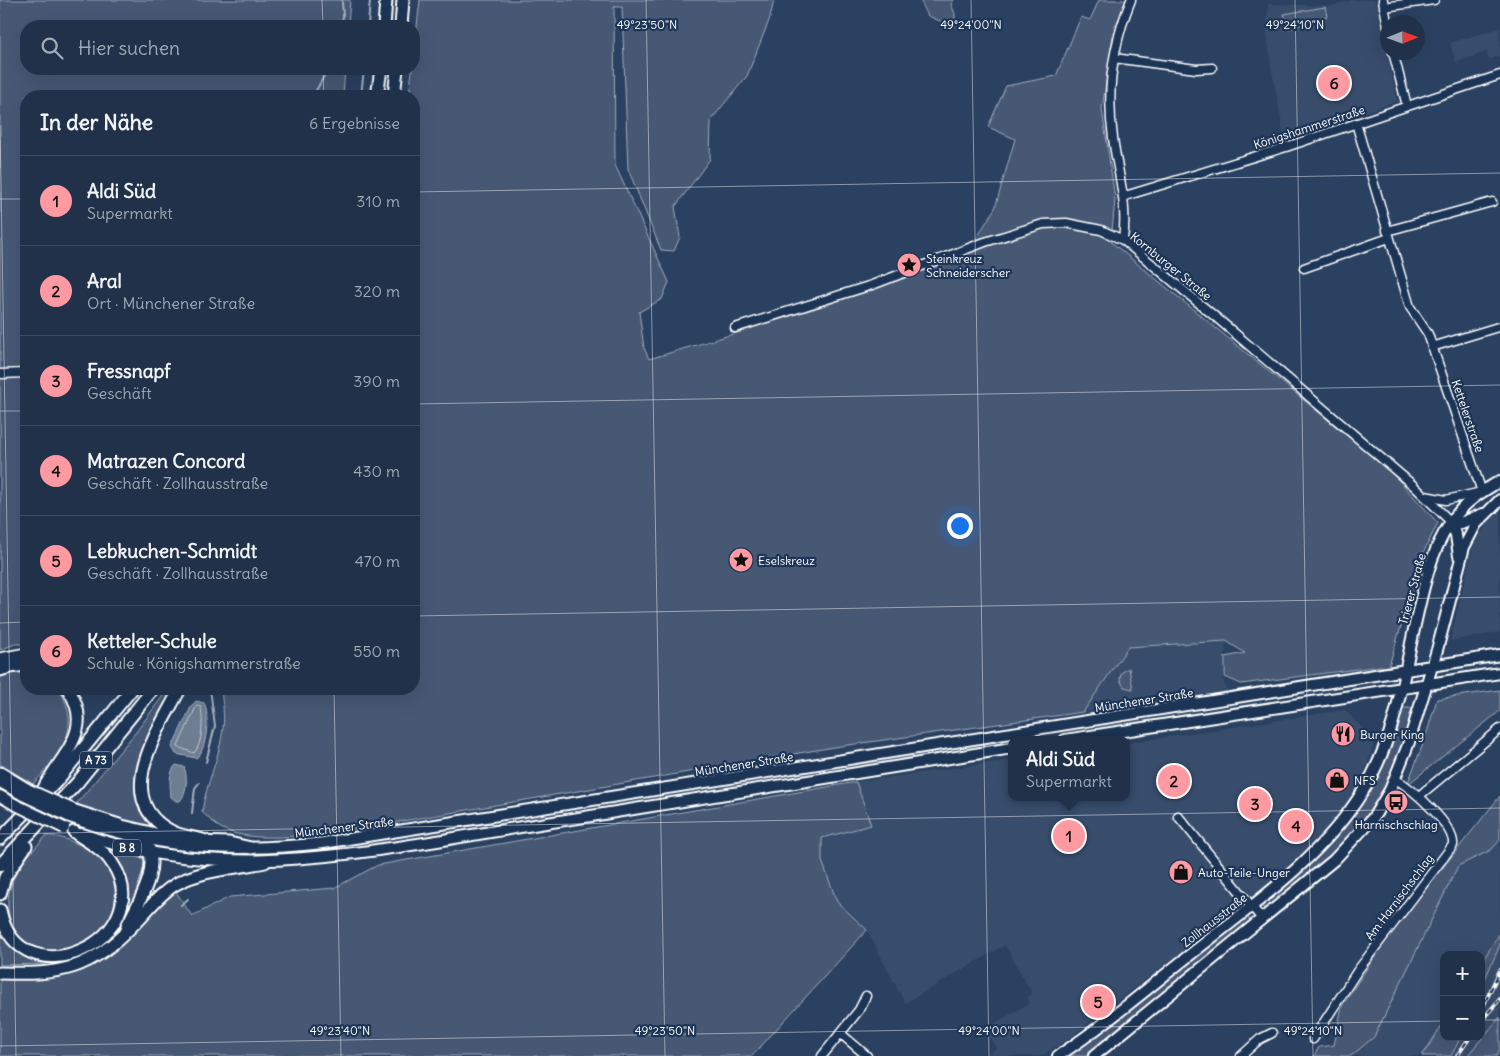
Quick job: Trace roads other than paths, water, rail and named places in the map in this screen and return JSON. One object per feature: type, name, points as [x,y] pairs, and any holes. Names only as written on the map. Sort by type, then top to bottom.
[{"type":"highway","points":[[384,20],[386,0]]},
{"type":"highway","points":[[401,20],[403,0]]},
{"type":"highway","points":[[378,90],[379,75]]},
{"type":"highway","points":[[395,90],[396,75]]},
{"type":"highway","points":[[0,659],[20,655]]},
{"type":"highway","points":[[0,670],[20,666]]},
{"type":"highway","points":[[39,798],[50,777],[72,747],[77,732],[76,707],[71,695]]},
{"type":"highway","name":"A 73","points":[[0,838],[87,746],[127,695]]},
{"type":"highway","name":"A 73","points":[[0,865],[101,754],[148,695]]},
{"type":"highway","points":[[177,695],[146,757],[141,785],[147,807],[155,819],[182,840]]},
{"type":"highway","points":[[0,773],[25,792],[72,814],[205,845],[251,848]]},
{"type":"highway","points":[[0,894],[5,877],[35,828]]},
{"type":"highway","points":[[0,910],[6,929],[14,940],[28,950],[40,955],[58,957],[77,953],[90,947],[106,934],[120,910],[121,883],[115,868],[107,856],[69,830]]},
{"type":"highway","points":[[122,936],[144,891],[151,867],[151,853],[144,839]]},
{"type":"highway","points":[[0,973],[42,974],[74,968],[102,953],[122,936],[155,900],[176,885],[204,874],[265,862]]},
{"type":"main road","name":"Trierer Straße","points":[[1404,671],[1429,568],[1438,545],[1451,522],[1462,508],[1500,481]]},
{"type":"main road","points":[[1094,1056],[1347,847],[1378,811],[1396,779],[1432,666],[1459,559],[1469,534],[1485,513],[1500,500]]},
{"type":"main road","points":[[1459,559],[1456,535],[1451,522],[1461,523],[1485,513]]},
{"type":"main road","name":"Münchener Straße","points":[[251,848],[306,845],[398,833],[1500,655]]},
{"type":"main road","name":"Zollhausstraße","points":[[1058,1056],[1100,1026],[1251,906],[1314,853],[1353,806],[1365,788],[1386,744],[1396,714],[1404,671]]},
{"type":"main road","points":[[1091,736],[1500,673]]},
{"type":"main road","points":[[265,862],[365,852],[1008,749]]},
{"type":"main road","points":[[0,782],[25,792]]},
{"type":"main road","name":"B 8","points":[[0,796],[69,830],[110,844],[180,858],[265,862]]},
{"type":"main road","points":[[72,814],[144,839],[182,840]]},
{"type":"street","points":[[1124,240],[1125,196],[1110,118],[1110,92],[1114,58],[1132,0]]},
{"type":"street","points":[[1384,3],[1434,0]]},
{"type":"street","points":[[1114,58],[1196,69],[1212,68]]},
{"type":"street","points":[[1395,60],[1407,106]]},
{"type":"street","name":"Königshammerstraße","points":[[1125,196],[1286,147],[1500,75]]},
{"type":"street","name":"Kettelerstraße","points":[[1356,123],[1410,308],[1428,334],[1482,492]]},
{"type":"street","points":[[1304,268],[1388,235],[1492,202]]},
{"type":"street","name":"Kornburger Straße","points":[[735,328],[872,285],[985,242],[1042,224],[1083,225],[1124,240],[1425,496],[1451,522]]},
{"type":"street","points":[[1432,347],[1498,327]]},
{"type":"street","points":[[0,374],[20,373]]},
{"type":"street","points":[[1425,496],[1448,499],[1482,492]]},
{"type":"street","points":[[1419,796],[1500,729]]},
{"type":"street","name":"Am Harnischschlag","points":[[1313,1039],[1358,970],[1453,846],[1454,838],[1452,834],[1419,796],[1396,779]]},
{"type":"street","points":[[1178,816],[1262,919]]},
{"type":"street","points":[[822,1056],[859,1010],[866,996]]},
{"type":"street","points":[[840,1033],[868,1056]]},
{"type":"street","points":[[1241,1056],[1260,1039],[1272,1033]]},
{"type":"water","points":[[196,701],[204,703],[207,723],[203,748],[196,758],[176,754],[172,747],[191,707]]},
{"type":"water","points":[[176,765],[184,767],[186,775],[185,789],[180,801],[176,801],[171,797],[171,776]]},
{"type":"waterway","points":[[342,0],[342,20]]},
{"type":"waterway","points":[[368,20],[370,0]]},
{"type":"waterway","points":[[316,90],[325,75]]},
{"type":"waterway","points":[[362,90],[363,75]]},
{"type":"waterway","points":[[206,762],[215,726],[211,695]]},
{"type":"waterway","points":[[192,813],[195,788],[199,783]]},
{"type":"waterway","points":[[181,905],[188,899]]},
{"type":"railway","points":[[1485,1002],[1500,970]]},
{"type":"railway","points":[[1485,1016],[1500,999]]},
{"type":"railway","points":[[1457,1056],[1467,1041]]},
{"type":"place","name":"Ketteler-Schule","points":[[1334,83]]},
{"type":"place","name":"Steinkreuz Schneiderscher","points":[[909,265]]},
{"type":"place","name":"Eselskreuz","points":[[741,560]]},
{"type":"place","name":"Burger King","points":[[1343,734]]},
{"type":"place","name":"NFS","points":[[1337,780]]},
{"type":"place","name":"Aral","points":[[1174,781]]},
{"type":"place","name":"Harnischschlag","points":[[1396,802]]},
{"type":"place","name":"Fressnapf","points":[[1255,804]]},
{"type":"place","name":"Matrazen Concord","points":[[1296,826]]},
{"type":"place","name":"Aldi Süd","points":[[1069,836]]},
{"type":"place","name":"Auto-Teile-Unger","points":[[1181,872]]},
{"type":"place","name":"Lebkuchen-Schmidt","points":[[1098,1002]]}]
